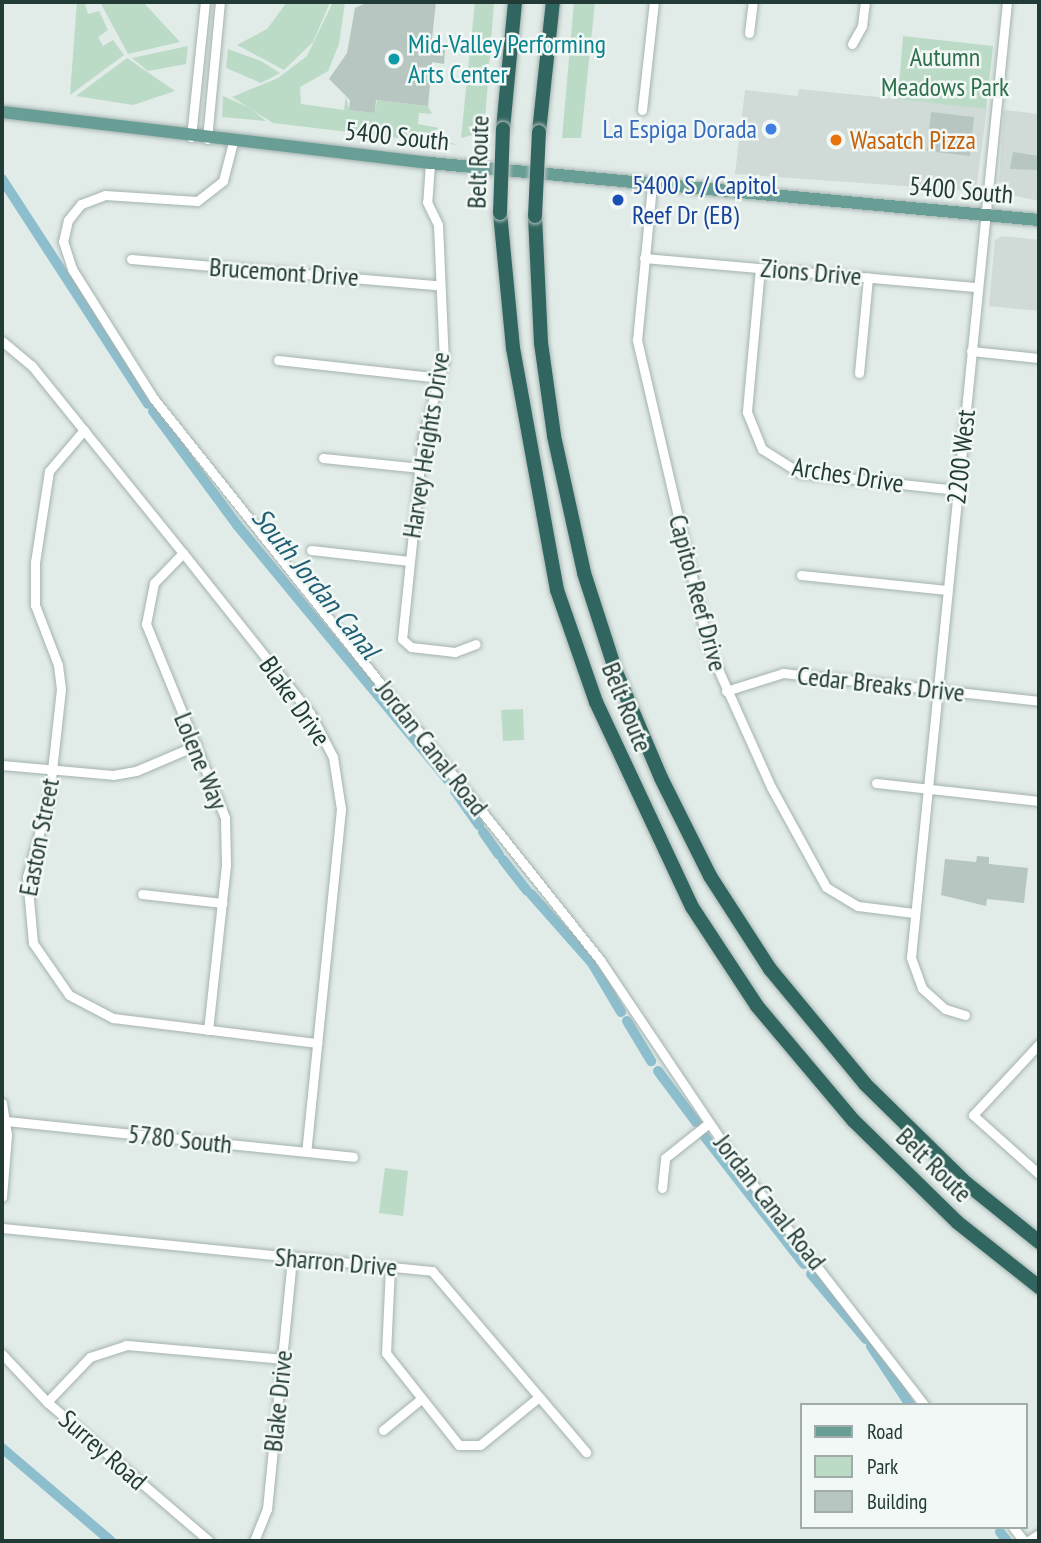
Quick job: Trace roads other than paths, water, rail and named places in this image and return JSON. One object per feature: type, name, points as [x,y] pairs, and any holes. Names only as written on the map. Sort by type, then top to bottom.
[{"type":"highway","name":"Belt Route","points":[[515,2],[503,129],[500,213],[513,348],[556,590],[596,702],[692,906],[757,1006],[854,1121],[957,1222],[1039,1287]]},
{"type":"highway","name":"Belt Route","points":[[553,2],[539,132],[535,216],[550,409],[584,573],[616,672],[660,778],[710,876],[770,969],[865,1084],[966,1183],[1039,1242]]},
{"type":"main road","name":"5400 South","points":[[2,112],[207,139],[430,163],[652,186],[1039,220]]},
{"type":"street","points":[[191,137],[205,2]]},
{"type":"street","points":[[207,139],[220,2]]},
{"type":"street","points":[[642,110],[654,2]]},
{"type":"street","points":[[750,33],[753,2]]},
{"type":"street","points":[[852,44],[862,26],[865,2]]},
{"type":"street","name":"2200 West","points":[[965,1015],[945,1009],[915,979],[914,912],[1006,2]]},
{"type":"street","name":"Jordan Canal Road","points":[[233,142],[223,181],[197,201],[104,195],[81,204],[68,220],[63,241],[72,269],[154,399],[605,966],[709,1123],[922,1403]]},
{"type":"street","name":"Harvey Heights Drive","points":[[430,163],[427,202],[438,225],[441,378],[425,428],[419,468],[409,561],[405,644],[455,652],[476,644]]},
{"type":"street","name":"Capitol Reef Drive","points":[[652,186],[636,319],[642,364],[704,632],[726,691],[826,887],[858,906],[914,912]]},
{"type":"street","name":"Zions Drive","points":[[644,258],[978,287]]},
{"type":"street","name":"Brucemont Drive","points":[[131,259],[438,285]]},
{"type":"street","name":"Arches Drive","points":[[760,268],[747,399],[750,425],[762,449],[800,473],[957,491]]},
{"type":"street","points":[[859,373],[868,277]]},
{"type":"street","name":"Blake Drive","points":[[2,341],[32,366],[183,553],[310,713],[333,757],[341,809],[306,1152]]},
{"type":"street","points":[[971,351],[1039,358]]},
{"type":"street","points":[[278,360],[441,378]]},
{"type":"street","name":"Easton Street","points":[[83,429],[49,471],[35,562],[36,605],[61,677],[52,770],[25,897],[30,933],[47,970],[69,995],[113,1018],[317,1043]]},
{"type":"street","points":[[323,458],[419,468]]},
{"type":"street","points":[[311,550],[409,561]]},
{"type":"street","name":"Lolene Way","points":[[183,553],[154,583],[146,624],[225,818],[222,903],[208,1030]]},
{"type":"street","points":[[801,575],[947,590]]},
{"type":"street","name":"Cedar Breaks Drive","points":[[726,691],[783,673],[1039,701]]},
{"type":"street","points":[[2,765],[125,774],[197,745]]},
{"type":"street","points":[[876,783],[1039,801]]},
{"type":"street","points":[[142,894],[222,903]]},
{"type":"street","points":[[1039,1044],[974,1115],[1039,1174]]},
{"type":"street","points":[[2,1103],[6,1121],[2,1197]]},
{"type":"street","name":"5780 South","points":[[6,1121],[353,1157]]},
{"type":"street","points":[[662,1188],[665,1158],[709,1123]]},
{"type":"street","name":"Sharron Drive","points":[[2,1228],[292,1259],[390,1266],[440,1277],[586,1452]]},
{"type":"street","name":"Blake Drive","points":[[254,1541],[267,1509],[292,1259]]},
{"type":"street","points":[[390,1266],[384,1348],[459,1445],[469,1448],[539,1397]]},
{"type":"street","points":[[47,1402],[90,1357],[126,1345],[282,1359]]},
{"type":"street","name":"Surrey Road","points":[[2,1354],[47,1402],[209,1541]]},
{"type":"street","points":[[383,1430],[421,1399]]},
{"type":"street","points":[[1026,1541],[1039,1534]]},
{"type":"waterway","name":"South Jordan Canal","points":[[2,179],[148,404]]},
{"type":"waterway","name":"South Jordan Canal","points":[[153,411],[237,525],[448,780]]},
{"type":"waterway","name":"South Jordan Canal","points":[[455,791],[479,825]]},
{"type":"waterway","name":"South Jordan Canal","points":[[483,832],[499,855]]},
{"type":"waterway","name":"South Jordan Canal","points":[[503,860],[527,891]]},
{"type":"waterway","name":"South Jordan Canal","points":[[531,894],[592,963],[621,1012]]},
{"type":"waterway","name":"South Jordan Canal","points":[[627,1021],[651,1061]]},
{"type":"waterway","name":"South Jordan Canal","points":[[658,1071],[696,1122]]},
{"type":"waterway","name":"South Jordan Canal","points":[[705,1137],[804,1264]]},
{"type":"waterway","name":"South Jordan Canal","points":[[811,1274],[866,1339]]},
{"type":"waterway","name":"South Jordan Canal","points":[[871,1346],[909,1403]]},
{"type":"waterway","points":[[2,1448],[111,1541]]},
{"type":"waterway","name":"South Jordan Canal","points":[[1000,1532],[1007,1541]]},
{"type":"place","name":"Mid-Valley Performing Arts Center","points":[[394,59]]},
{"type":"place","name":"La Espiga Dorada","points":[[771,129]]},
{"type":"place","name":"Wasatch Pizza","points":[[836,140]]},
{"type":"place","name":"5400 S / Capitol Reef Dr (EB)","points":[[618,200]]},
{"type":"park label","name":"Autumn Meadows Park","points":[[945,72]]}]
